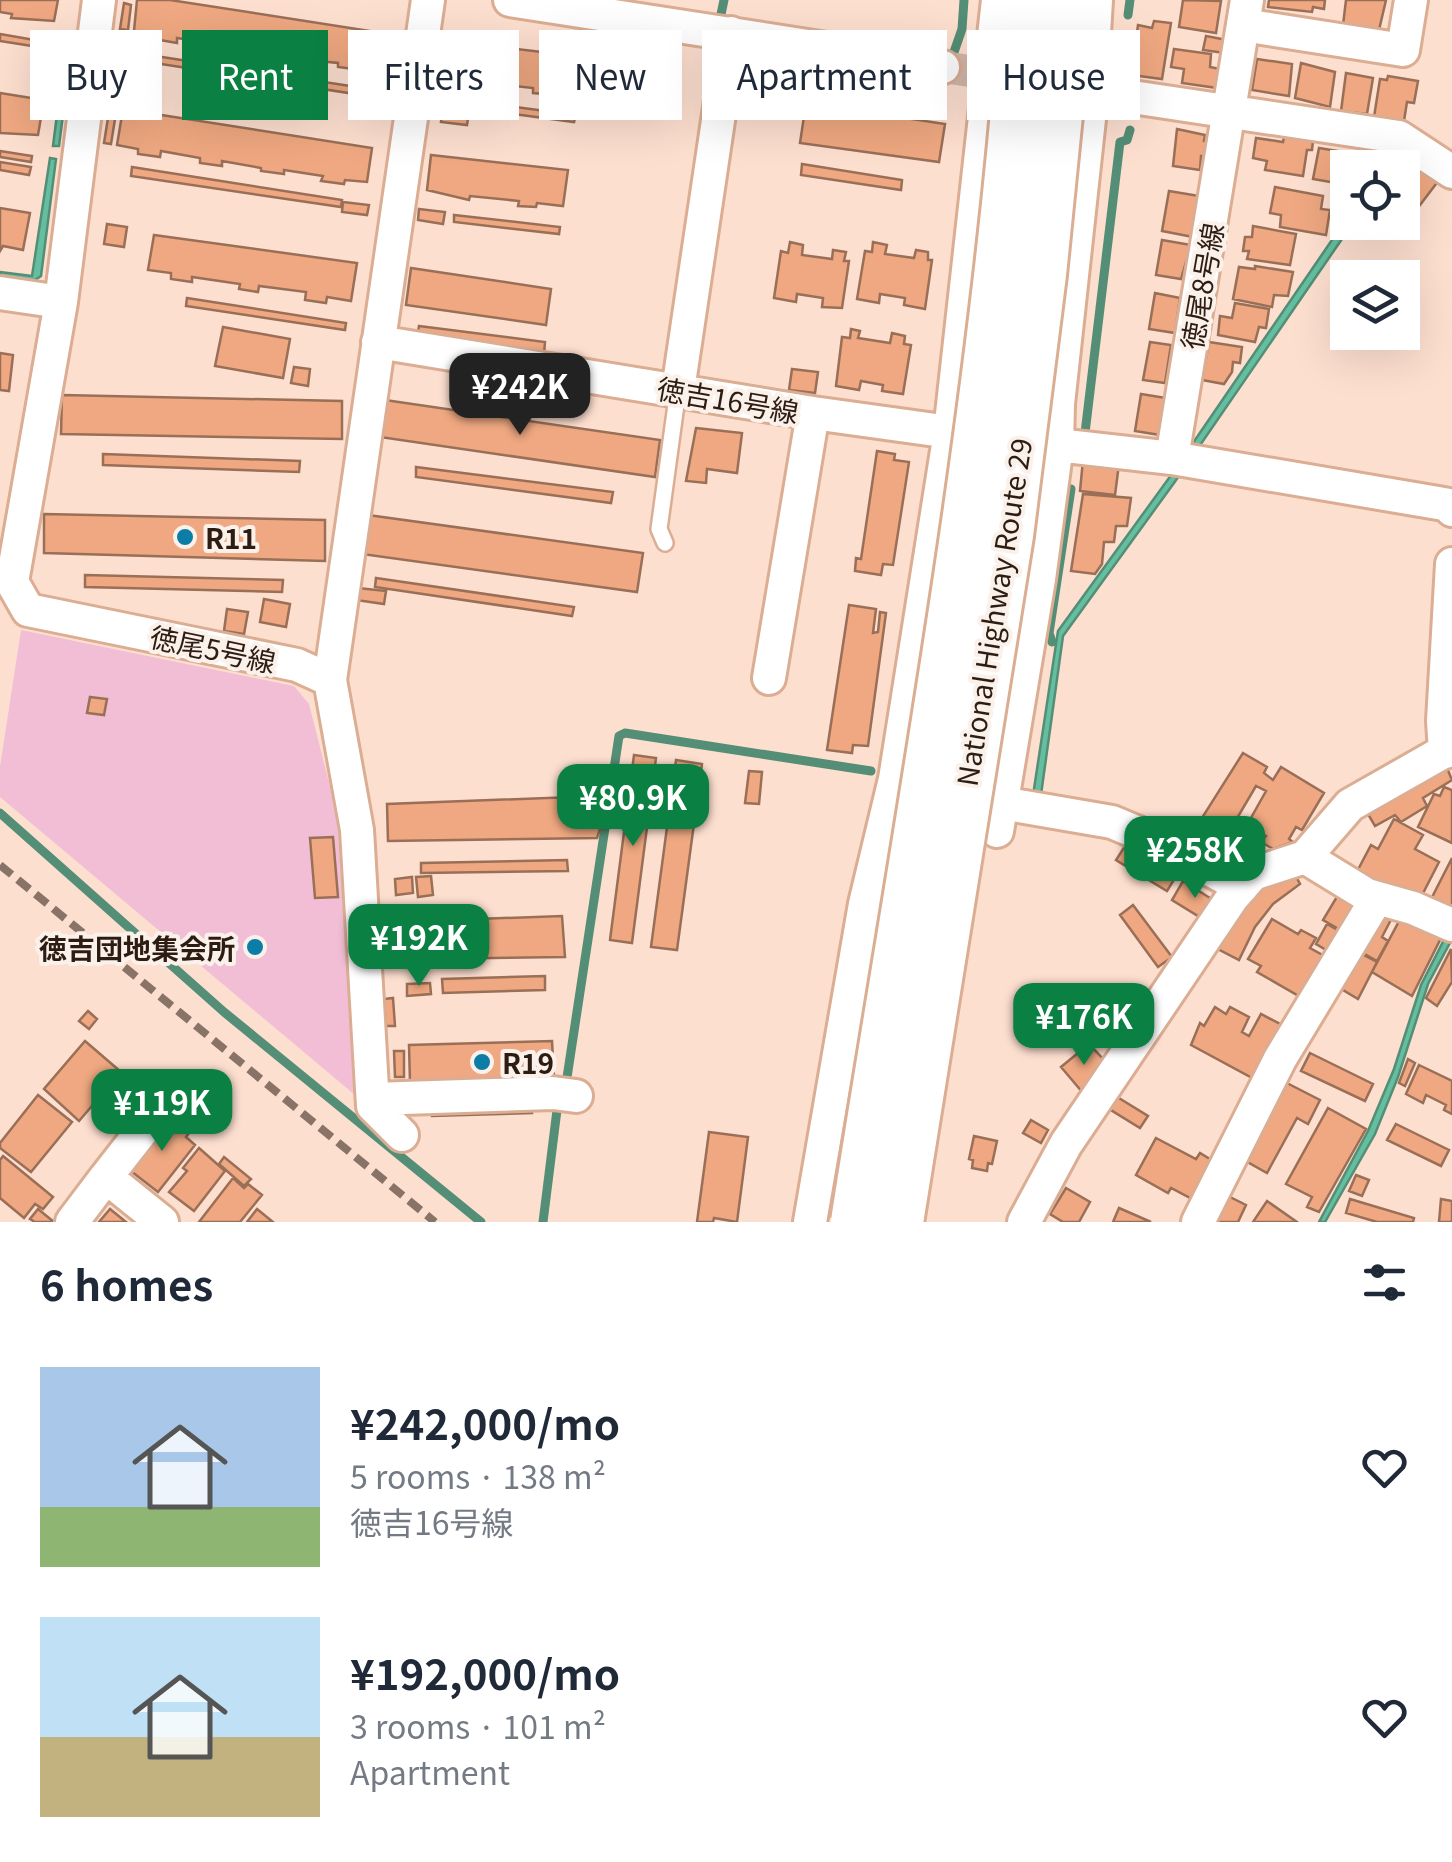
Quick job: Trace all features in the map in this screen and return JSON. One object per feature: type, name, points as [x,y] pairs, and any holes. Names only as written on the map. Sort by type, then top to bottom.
[{"type":"highway","name":"National Highway Route 29","points":[[857,1222],[977,456],[1035,17]]},
{"type":"highway","name":"National Highway Route 29","points":[[897,1222],[1006,535],[1042,255],[1035,17]]},
{"type":"street","name":"徳尾5号線","points":[[99,0],[61,302],[12,582],[28,610],[296,665],[330,680]]},
{"type":"street","points":[[402,1135],[374,1106],[373,1100],[357,830],[330,680],[428,0]]},
{"type":"street","points":[[510,0],[554,3],[708,30]]},
{"type":"street","points":[[1096,0],[1089,118],[1058,404],[1058,445],[999,817],[1112,822],[1242,887]]},
{"type":"street","points":[[1245,13],[1403,50],[1411,0]]},
{"type":"street","name":"徳尾8号線","points":[[1172,458],[1245,13]]},
{"type":"street","points":[[810,1222],[865,904],[894,779],[950,432],[1035,17]]},
{"type":"street","points":[[1140,98],[1399,136],[1452,172]]},
{"type":"street","points":[[678,390],[718,120]]},
{"type":"street","points":[[0,293],[61,302]]},
{"type":"street","name":"徳吉16号線","points":[[378,342],[813,413],[768,678]]},
{"type":"street","points":[[813,413],[950,432]]},
{"type":"street","points":[[1058,445],[1172,458],[1449,505],[1452,510]]},
{"type":"street","points":[[1024,1222],[1066,1144],[1242,887],[1254,874],[1305,856],[1350,805],[1448,749],[1443,721],[1452,564]]},
{"type":"street","points":[[1305,856],[1377,898],[1452,925]]},
{"type":"street","points":[[1198,1222],[1280,1059],[1377,898]]},
{"type":"street","points":[[373,1100],[553,1092],[576,1096]]},
{"type":"street","points":[[72,1222],[156,1113]]},
{"type":"street","points":[[106,1177],[162,1222]]},
{"type":"lane","points":[[665,543],[659,529],[678,390]]},
{"type":"shaded area","points":[[56,120],[62,120],[59,146],[53,146]]},
{"type":"shaded area","points":[[50,158],[56,159],[41,276],[32,282],[0,278],[0,272],[32,276]]},
{"type":"shaded area","points":[[1332,240],[1341,240],[1063,636],[1040,802],[1032,802],[1058,631],[1169,478]]},
{"type":"shaded area","points":[[21,630],[294,686],[309,704],[337,814],[355,1095],[0,797],[0,767]]},
{"type":"shaded area","points":[[1452,924],[1452,939],[1428,984],[1375,1134],[1325,1222],[1319,1222],[1368,1131],[1394,1069],[1421,985]]},
{"type":"building","points":[[0,0],[58,0],[54,21],[11,18],[12,14],[0,12]]},
{"type":"building","points":[[137,0],[170,0],[363,30],[348,30],[348,68],[328,62],[328,30],[182,30],[182,39],[177,38],[177,43],[162,40],[162,30],[134,30]]},
{"type":"building","points":[[1183,0],[1221,1],[1216,33],[1179,27]]},
{"type":"building","points":[[1269,0],[1325,0],[1324,9],[1313,7],[1312,12],[1268,7]]},
{"type":"building","points":[[1346,0],[1386,0],[1379,30],[1343,25]]},
{"type":"building","points":[[124,3],[131,5],[128,30],[120,29]]},
{"type":"building","points":[[1154,21],[1171,23],[1162,79],[1140,76],[1138,25],[1152,28]]},
{"type":"building","points":[[0,34],[30,39],[30,46],[0,41]]},
{"type":"building","points":[[1206,36],[1227,40],[1225,53],[1203,50]]},
{"type":"building","points":[[519,49],[539,52],[539,94],[533,93],[533,88],[519,86]]},
{"type":"building","points":[[1174,49],[1211,54],[1210,67],[1220,69],[1217,88],[1182,83],[1184,69],[1171,67]]},
{"type":"building","points":[[162,57],[182,60],[182,67],[162,64]]},
{"type":"building","points":[[1257,59],[1292,64],[1289,96],[1252,90]]},
{"type":"building","points":[[1301,63],[1335,72],[1330,107],[1295,98]]},
{"type":"building","points":[[1346,73],[1373,78],[1367,114],[1341,111]]},
{"type":"building","points":[[1388,76],[1418,81],[1414,103],[1407,102],[1404,121],[1374,117],[1380,79],[1387,80]]},
{"type":"building","points":[[328,83],[348,86],[348,93],[328,90]]},
{"type":"building","points":[[0,93],[30,98],[30,120],[41,120],[38,135],[0,133]]},
{"type":"building","points":[[519,107],[539,110],[539,117],[519,115]]},
{"type":"building","points":[[162,115],[372,148],[367,182],[345,180],[344,184],[321,181],[323,176],[284,170],[284,174],[222,161],[222,166],[200,163],[200,158],[161,151],[160,157],[138,154],[138,149],[117,145],[121,120],[162,120]]},
{"type":"building","points":[[108,120],[115,120],[111,144],[104,143]]},
{"type":"building","points":[[441,120],[468,120],[467,125]]},
{"type":"building","points":[[803,120],[919,120],[945,124],[939,162],[800,143]]},
{"type":"building","points":[[1177,129],[1205,135],[1204,141],[1210,142],[1208,156],[1201,156],[1200,170],[1173,166]]},
{"type":"building","points":[[1284,137],[1313,141],[1312,150],[1307,150],[1303,176],[1265,170],[1267,161],[1253,158],[1256,138],[1283,142]]},
{"type":"building","points":[[1319,148],[1331,150],[1330,182],[1313,179]]},
{"type":"building","points":[[0,151],[32,156],[31,162],[0,157]]},
{"type":"building","points":[[431,155],[568,170],[563,206],[518,206],[519,201],[470,196],[469,200],[427,190]]},
{"type":"building","points":[[0,162],[31,167],[29,175],[0,170]]},
{"type":"building","points":[[1420,162],[1442,176],[1420,205]]},
{"type":"building","points":[[802,164],[902,180],[901,190],[801,175]]},
{"type":"building","points":[[132,167],[342,200],[341,207],[131,176]]},
{"type":"building","points":[[1275,187],[1323,196],[1321,209],[1330,210],[1326,235],[1280,227],[1281,215],[1270,213]]},
{"type":"building","points":[[1169,191],[1205,197],[1193,237],[1162,231]]},
{"type":"building","points":[[343,202],[369,205],[367,215],[342,212]]},
{"type":"building","points":[[0,208],[30,213],[23,250],[3,246],[0,251]]},
{"type":"building","points":[[419,209],[445,212],[443,224],[418,220]]},
{"type":"building","points":[[454,215],[560,227],[559,234],[454,222]]},
{"type":"building","points":[[107,224],[127,227],[124,247],[104,244]]},
{"type":"building","points":[[1253,226],[1296,234],[1290,265],[1247,259],[1249,251],[1243,251],[1245,237],[1252,237]]},
{"type":"building","points":[[154,235],[357,263],[351,301],[327,297],[326,303],[305,300],[306,292],[259,286],[258,292],[239,289],[240,284],[192,277],[192,282],[171,279],[171,273],[148,270]]},
{"type":"building","points":[[1162,240],[1191,245],[1181,279],[1156,275]]},
{"type":"building","points":[[790,242],[803,245],[802,255],[832,259],[833,250],[846,252],[844,261],[849,261],[842,308],[822,307],[823,298],[797,294],[796,302],[774,298],[781,251],[788,253]]},
{"type":"building","points":[[873,242],[887,245],[885,254],[914,258],[916,250],[928,252],[928,260],[932,260],[925,309],[904,305],[905,298],[880,294],[879,303],[857,299],[865,251],[872,252]]},
{"type":"building","points":[[1239,267],[1293,272],[1288,296],[1274,295],[1272,307],[1233,299]]},
{"type":"building","points":[[411,268],[551,289],[546,325],[406,305]]},
{"type":"building","points":[[1155,293],[1180,298],[1175,333],[1149,329]]},
{"type":"building","points":[[187,298],[346,323],[345,330],[186,306]]},
{"type":"building","points":[[1235,303],[1269,309],[1266,328],[1259,327],[1255,342],[1218,335],[1220,316],[1232,318]]},
{"type":"building","points":[[419,326],[545,342],[544,354],[417,338]]},
{"type":"building","points":[[223,327],[290,339],[283,378],[215,366]]},
{"type":"building","points":[[851,329],[860,331],[858,338],[890,343],[892,333],[905,336],[904,344],[911,345],[903,394],[882,391],[883,385],[861,381],[859,390],[836,386],[842,337],[850,338]]},
{"type":"building","points":[[1150,342],[1171,345],[1165,383],[1143,380]]},
{"type":"building","points":[[1209,342],[1242,347],[1240,363],[1233,362],[1224,384],[1202,380]]},
{"type":"building","points":[[0,353],[13,355],[9,391],[0,390]]},
{"type":"building","points":[[294,367],[310,369],[308,386],[291,383]]},
{"type":"building","points":[[792,369],[818,372],[815,393],[789,390]]},
{"type":"building","points":[[1141,394],[1166,398],[1160,435],[1135,431]]},
{"type":"building","points":[[62,395],[342,401],[342,439],[61,434]]},
{"type":"building","points":[[385,400],[660,440],[655,477],[380,437]]},
{"type":"building","points":[[696,428],[742,433],[737,473],[707,469],[706,483],[686,481]]},
{"type":"building","points":[[877,451],[895,454],[894,460],[909,462],[893,565],[883,564],[881,575],[855,571],[856,558],[861,559]]},
{"type":"building","points":[[103,454],[300,461],[299,472],[103,465]]},
{"type":"building","points":[[1083,460],[1119,464],[1115,495],[1080,491]]},
{"type":"building","points":[[416,467],[613,492],[611,503],[416,477]]},
{"type":"building","points":[[1083,494],[1131,498],[1127,526],[1116,526],[1114,542],[1104,542],[1102,564],[1095,574],[1071,571]]},
{"type":"building","name":"R11","points":[[44,514],[325,520],[325,561],[44,553]]},
{"type":"building","points":[[368,515],[643,553],[637,592],[362,554]]},
{"type":"building","points":[[85,575],[283,580],[282,592],[85,587]]},
{"type":"building","points":[[376,578],[574,607],[572,616],[375,587]]},
{"type":"building","points":[[358,588],[386,591],[384,604],[356,600]]},
{"type":"building","points":[[264,599],[290,604],[286,627],[260,622]]},
{"type":"building","points":[[849,605],[876,609],[873,633],[878,632],[880,612],[886,613],[868,746],[853,745],[852,753],[827,750]]},
{"type":"building","points":[[227,609],[248,612],[244,634],[224,631]]},
{"type":"building","points":[[90,697],[107,699],[104,715],[87,713]]},
{"type":"building","points":[[1243,753],[1267,767],[1264,773],[1273,780],[1281,767],[1324,793],[1302,830],[1296,827],[1289,839],[1293,842],[1273,849],[1261,842],[1266,836],[1247,825],[1266,791],[1256,786],[1226,837],[1200,821]]},
{"type":"building","points":[[634,755],[656,758],[632,943],[610,940]]},
{"type":"building","points":[[676,760],[702,764],[677,950],[651,947]]},
{"type":"building","points":[[1445,763],[1452,780],[1423,798],[1427,806],[1401,822],[1395,815],[1375,826],[1365,809]]},
{"type":"building","points":[[749,771],[762,772],[759,804],[745,803]]},
{"type":"building","points":[[1444,787],[1452,790],[1452,843],[1418,827],[1434,794],[1440,796]]},
{"type":"building","points":[[599,796],[597,838],[388,841],[387,804]]},
{"type":"building","points":[[1394,819],[1423,835],[1415,849],[1439,862],[1417,905],[1352,881],[1371,845],[1378,849]]},
{"type":"building","points":[[1199,822],[1234,843],[1220,866],[1185,848]]},
{"type":"building","points":[[333,837],[338,897],[315,898],[310,838]]},
{"type":"building","points":[[1127,843],[1177,875],[1167,891],[1116,860]]},
{"type":"building","points":[[1233,850],[1254,860],[1237,874],[1222,867]]},
{"type":"building","points":[[1452,858],[1452,918],[1426,909]]},
{"type":"building","points":[[567,860],[568,871],[421,873],[421,863]]},
{"type":"building","points":[[1293,871],[1300,884],[1273,904],[1255,927],[1239,960],[1214,947],[1254,890]]},
{"type":"building","points":[[431,876],[433,895],[418,897],[416,877]]},
{"type":"building","points":[[412,877],[413,893],[396,895],[395,879]]},
{"type":"building","points":[[1183,881],[1218,903],[1206,921],[1172,900]]},
{"type":"building","points":[[1341,890],[1368,906],[1351,936],[1323,920]]},
{"type":"building","points":[[1133,905],[1172,957],[1158,967],[1120,915]]},
{"type":"building","points":[[1386,906],[1395,912],[1382,937],[1388,941],[1377,961],[1354,948]]},
{"type":"building","points":[[1405,910],[1445,930],[1412,996],[1372,972]]},
{"type":"building","points":[[562,916],[565,957],[421,959],[421,921]]},
{"type":"building","points":[[1272,919],[1298,934],[1301,930],[1316,938],[1310,948],[1328,958],[1304,999],[1257,972],[1261,966],[1248,959]]},
{"type":"building","points":[[1327,924],[1350,937],[1338,957],[1316,944]]},
{"type":"building","points":[[1451,949],[1452,982],[1437,1006],[1426,998]]},
{"type":"building","points":[[1354,950],[1377,962],[1358,999],[1333,984]]},
{"type":"building","points":[[545,976],[545,990],[443,993],[442,979]]},
{"type":"building","points":[[430,983],[431,994],[407,996],[407,984]]},
{"type":"building","points":[[393,998],[395,1026],[386,1026],[384,999]]},
{"type":"building","points":[[1215,1007],[1226,1014],[1230,1007],[1249,1017],[1242,1032],[1249,1036],[1261,1014],[1286,1027],[1256,1080],[1191,1045],[1200,1023],[1204,1026]]},
{"type":"building","points":[[88,1011],[97,1019],[89,1029],[79,1021]]},
{"type":"building","points":[[85,1041],[121,1072],[79,1121],[44,1089]]},
{"type":"building","name":"R19","points":[[552,1041],[554,1078],[410,1083],[409,1045]]},
{"type":"building","points":[[1089,1044],[1106,1062],[1094,1072],[1099,1079],[1083,1093],[1061,1067]]},
{"type":"building","points":[[394,1051],[404,1051],[404,1077],[395,1077]]},
{"type":"building","points":[[1310,1053],[1373,1084],[1365,1101],[1301,1071]]},
{"type":"building","points":[[1408,1059],[1415,1063],[1405,1086],[1399,1083]]},
{"type":"building","points":[[1419,1065],[1452,1081],[1452,1114],[1444,1110],[1446,1105],[1426,1095],[1423,1103],[1406,1094]]},
{"type":"building","points":[[1279,1079],[1320,1100],[1308,1124],[1297,1118],[1267,1173],[1235,1155]]},
{"type":"building","points":[[38,1095],[72,1122],[31,1172],[0,1148],[0,1143]]},
{"type":"building","points":[[1114,1095],[1148,1116],[1140,1128],[1106,1107]]},
{"type":"building","points":[[532,1101],[532,1113],[432,1116],[432,1104]]},
{"type":"building","points":[[1328,1108],[1366,1129],[1319,1212],[1307,1207],[1312,1197],[1286,1184]]},
{"type":"building","points":[[167,1115],[189,1133],[186,1137],[195,1145],[158,1192],[127,1168]]},
{"type":"building","points":[[1031,1120],[1048,1130],[1041,1143],[1023,1133]]},
{"type":"building","points":[[1396,1124],[1449,1150],[1441,1166],[1387,1140]]},
{"type":"building","points":[[709,1132],[748,1137],[737,1222],[714,1218],[713,1222],[697,1222]]},
{"type":"building","points":[[974,1136],[997,1141],[987,1171],[972,1168],[973,1160],[969,1159]]},
{"type":"building","points":[[1156,1138],[1196,1159],[1200,1153],[1213,1161],[1194,1200],[1171,1188],[1168,1193],[1136,1175]]},
{"type":"building","points":[[199,1148],[225,1171],[194,1211],[169,1192],[187,1171],[183,1168]]},
{"type":"building","points":[[3,1156],[53,1197],[43,1209],[35,1204],[24,1218],[0,1198]]},
{"type":"building","points":[[224,1157],[251,1179],[244,1186],[219,1164]]},
{"type":"building","points":[[1356,1175],[1369,1180],[1362,1196],[1349,1191]]},
{"type":"building","points":[[233,1178],[244,1188],[248,1184],[262,1195],[240,1222],[199,1222]]},
{"type":"building","points":[[1066,1188],[1090,1202],[1079,1222],[1063,1222],[1050,1214]]},
{"type":"building","points":[[1222,1193],[1246,1205],[1238,1222],[1208,1222]]},
{"type":"building","points":[[1350,1199],[1414,1218],[1413,1222],[1377,1222],[1346,1213]]},
{"type":"building","points":[[1441,1199],[1452,1201],[1452,1222],[1439,1222]]},
{"type":"building","points":[[1267,1201],[1297,1222],[1253,1222]]},
{"type":"building","points":[[1119,1208],[1151,1222],[1113,1222]]},
{"type":"building","points":[[38,1209],[54,1222],[30,1219]]},
{"type":"building","points":[[110,1209],[126,1222],[99,1222]]},
{"type":"building","points":[[257,1209],[273,1222],[247,1222]]},
{"type":"waterway","points":[[720,19],[724,0]]},
{"type":"waterway","points":[[947,54],[953,55],[962,29],[964,0]]},
{"type":"waterway","points":[[1128,15],[1130,0]]},
{"type":"waterway","points":[[1085,433],[1120,142],[1127,140],[1130,130]]},
{"type":"waterway","points":[[1052,642],[1049,633],[1071,489]]},
{"type":"waterway","points":[[625,733],[871,771]]},
{"type":"waterway","points":[[566,1084],[619,736],[623,734]]},
{"type":"waterway","points":[[0,813],[224,1012],[481,1222]]},
{"type":"waterway","points":[[543,1222],[558,1102]]},
{"type":"tunnel","points":[[947,68],[967,71]]},
{"type":"railway","points":[[0,865],[435,1222]]},
{"type":"place","name":"R11","points":[[185,537]]},
{"type":"place","name":"徳吉団地集会所","points":[[255,947]]},
{"type":"place","name":"R19","points":[[482,1062]]}]
